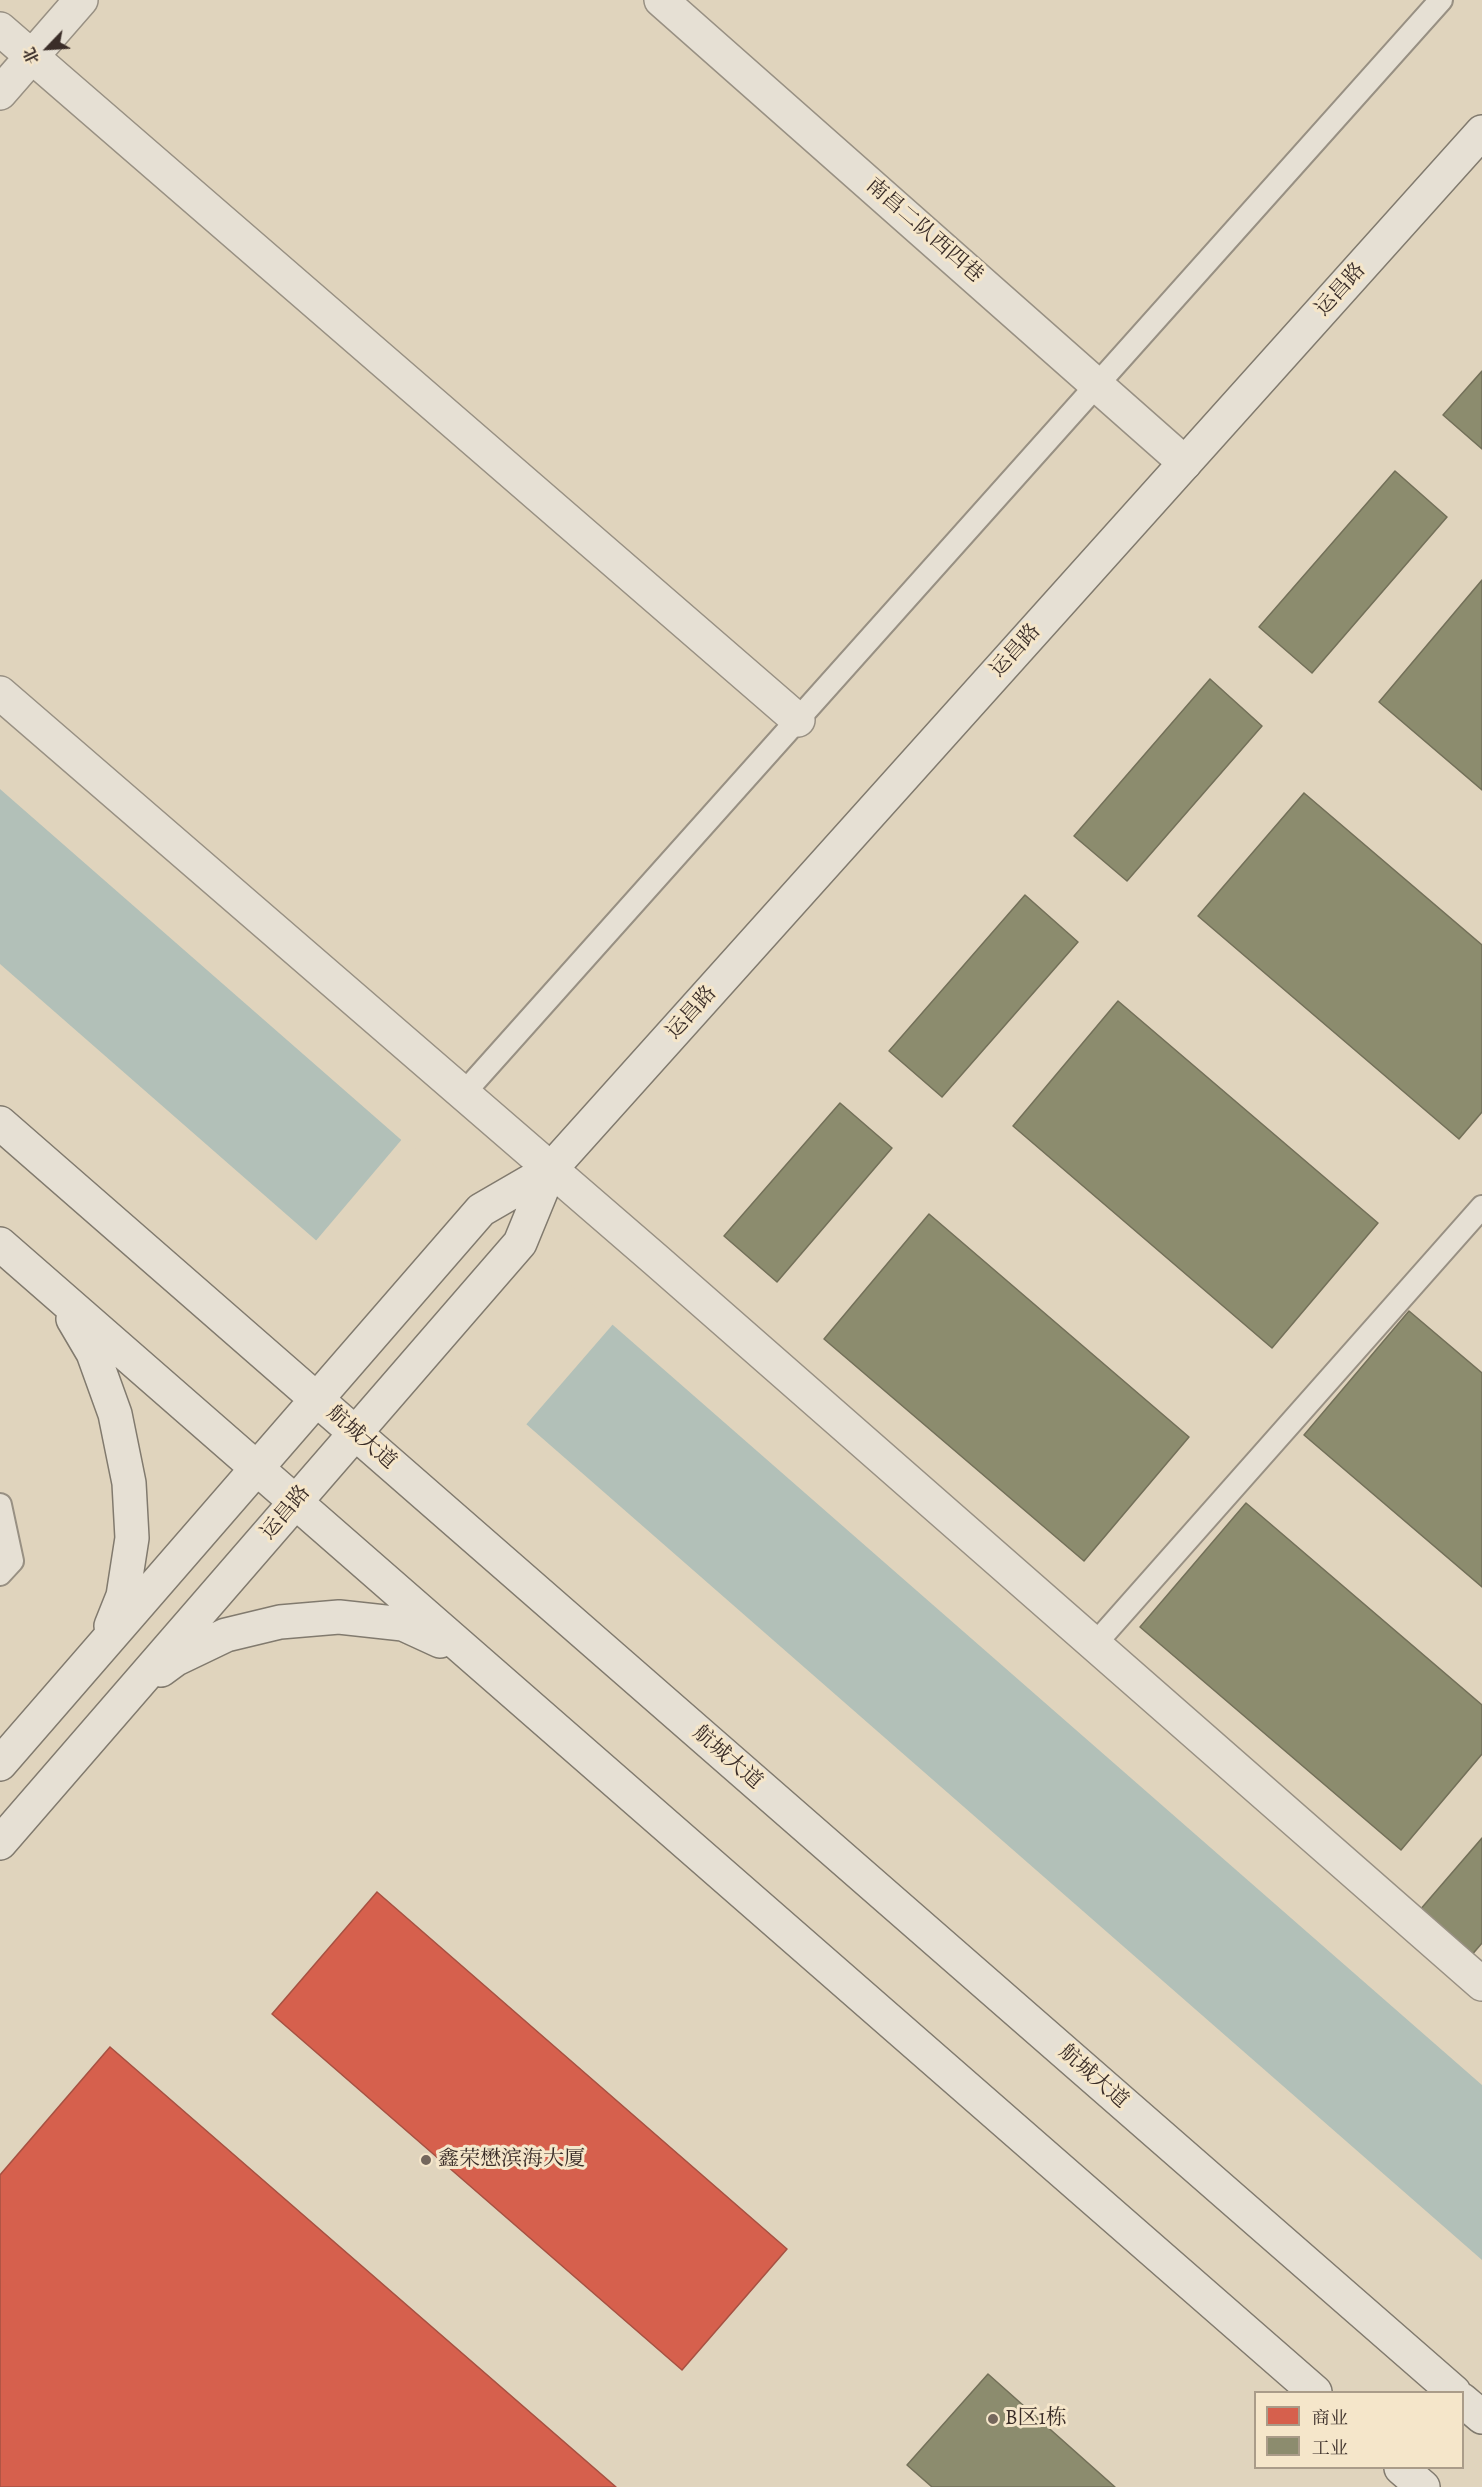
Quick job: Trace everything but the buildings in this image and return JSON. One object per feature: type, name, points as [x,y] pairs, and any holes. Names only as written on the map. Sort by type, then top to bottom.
[{"type":"street","points":[[0,93],[81,0]]},
{"type":"street","name":"南昌二队西四巷","points":[[661,0],[1185,463]]},
{"type":"street","points":[[0,29],[798,720]]},
{"type":"street","name":"运昌路","points":[[0,1764],[315,1398],[481,1210],[550,1170],[1482,132]]},
{"type":"street","points":[[0,693],[1095,1644],[1482,1984]]},
{"type":"street","name":"航城大道","points":[[0,1123],[1453,2391]]},
{"type":"street","name":"运昌路","points":[[0,1843],[354,1432],[520,1244],[550,1170]]},
{"type":"street","points":[[0,1244],[1314,2391]]},
{"type":"street","points":[[60,1297],[93,1353],[115,1414],[129,1482],[132,1538],[123,1596],[102,1646]]},
{"type":"street","points":[[130,1692],[176,1659],[225,1635],[279,1622],[339,1617],[403,1624],[469,1655]]},
{"type":"street","points":[[1464,2402],[1482,2417]]},
{"type":"street","points":[[1402,2469],[1423,2487]]},
{"type":"lane","points":[[463,1094],[1441,0]]},
{"type":"lane","points":[[1095,1644],[1482,1207]]},
{"type":"lane","points":[[0,1505],[12,1561],[0,1574]]},
{"type":"shaded area","points":[[0,789],[1482,2085],[1482,2260],[0,964]]},
{"type":"pier","points":[[403,1138],[614,1323],[524,1427],[314,1243]]},
{"type":"place","name":"鑫荣懋滨海大厦","points":[[426,2160]]},
{"type":"place","name":"B区1栋","points":[[993,2419]]}]
